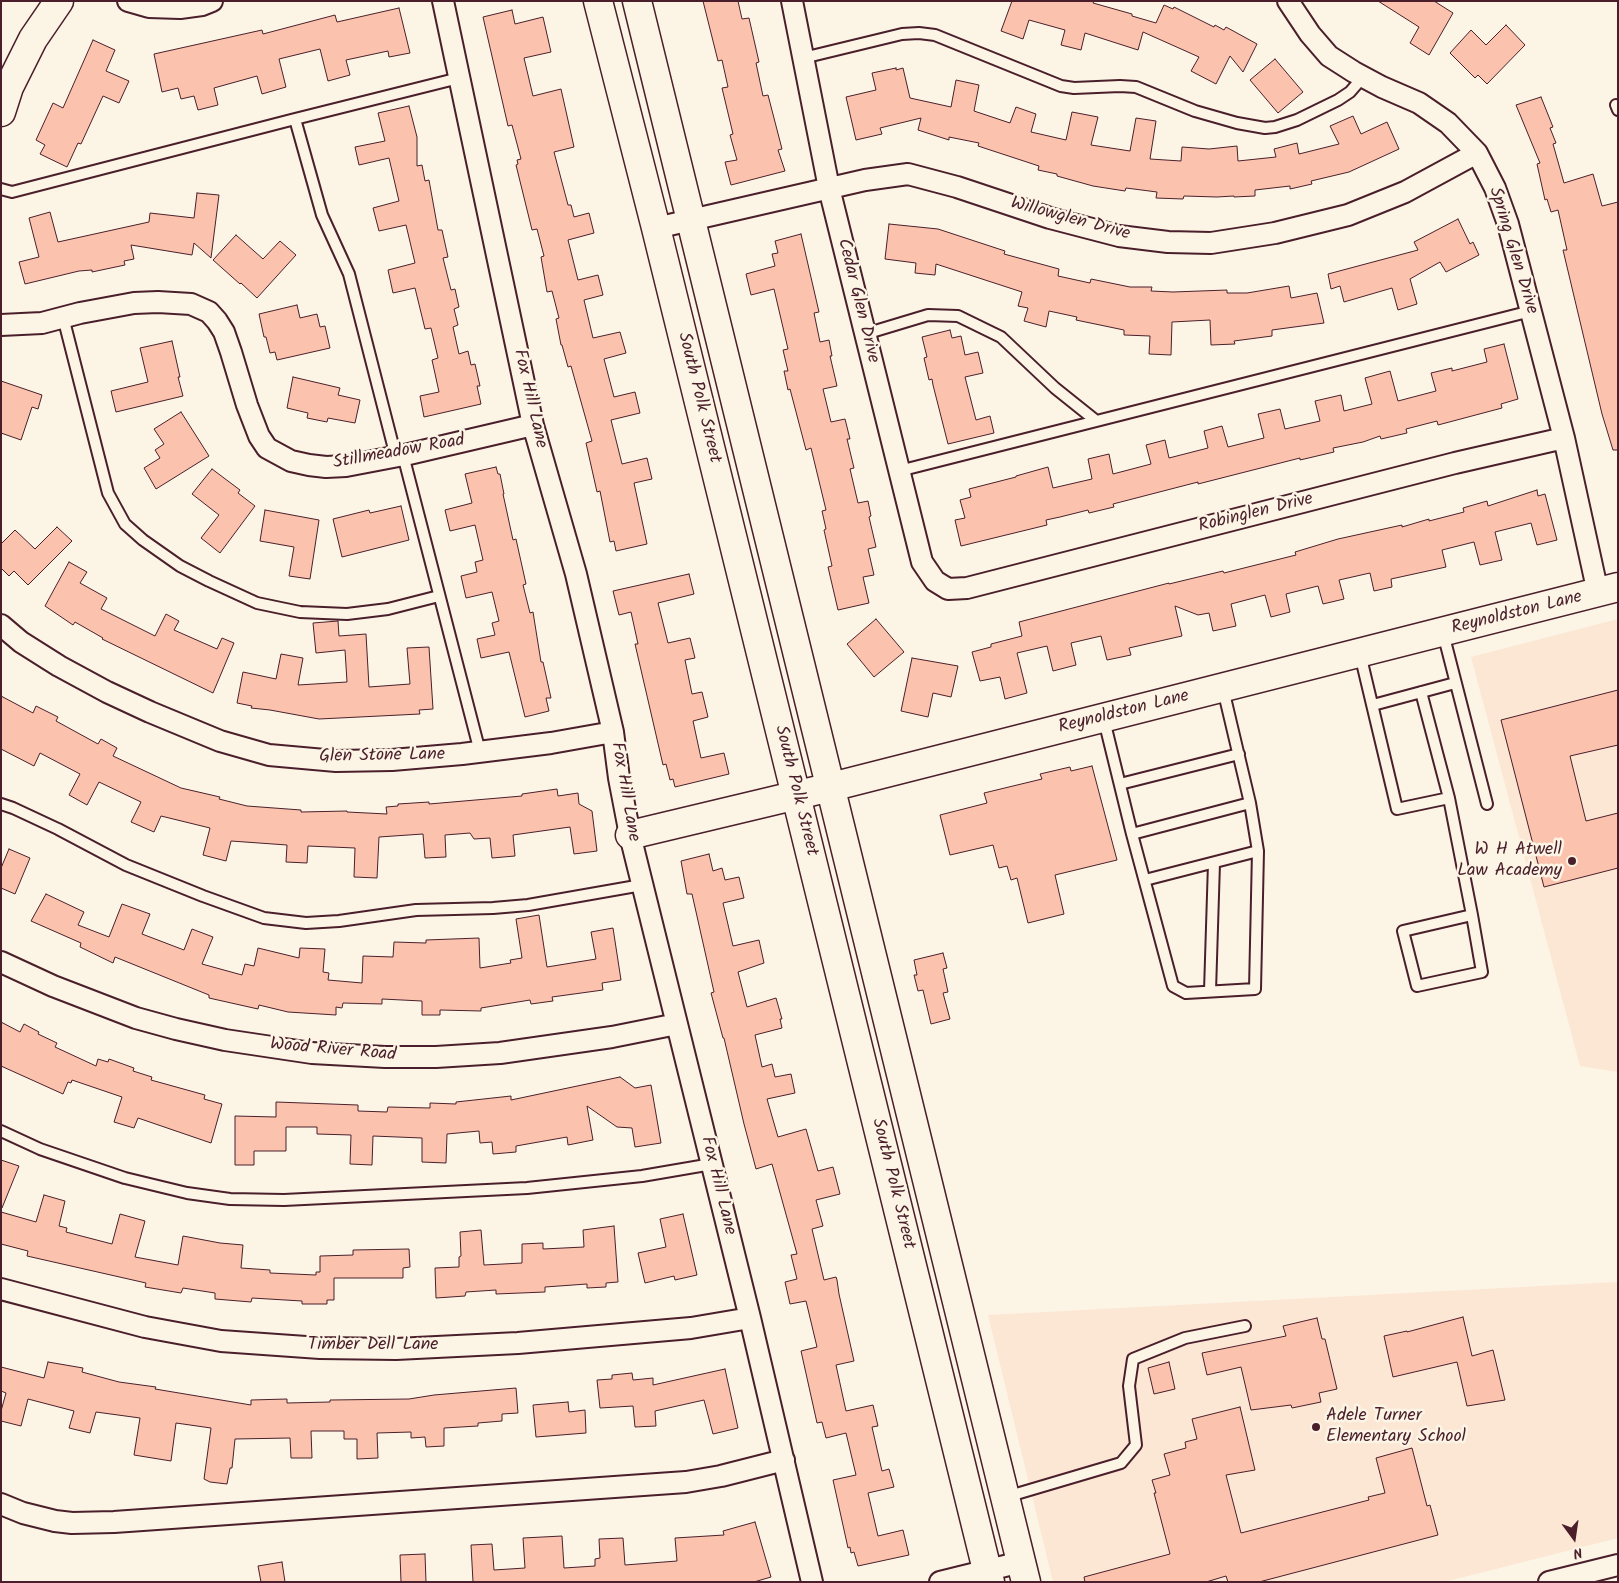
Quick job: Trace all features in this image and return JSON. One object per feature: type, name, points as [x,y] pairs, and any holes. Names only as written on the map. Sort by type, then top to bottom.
[{"type":"main road","points":[[1,112],[9,87],[33,39],[59,1]]},
{"type":"main road","name":"South Polk Street","points":[[598,1],[656,228],[989,1576]]},
{"type":"main road","name":"South Polk Street","points":[[637,1],[1024,1572]]},
{"type":"main road","name":"Reynoldston Lane","points":[[630,835],[796,796],[1608,590]]},
{"type":"street","points":[[128,1],[149,7],[180,8],[212,1]]},
{"type":"street","name":"Fox Hill Lane","points":[[443,1],[533,425],[576,574],[613,732],[619,778],[630,835],[750,1318],[812,1582]]},
{"type":"street","name":"Cedar Glen Drive","points":[[792,1],[829,188],[922,562],[934,581],[948,589]]},
{"type":"street","name":"Spring Glen Drive","points":[[1288,1],[1310,34],[1329,56],[1363,78],[1419,103],[1448,122],[1477,153],[1495,188],[1508,224],[1564,438],[1608,590]]},
{"type":"street","name":"Willowglen Drive","points":[[656,228],[865,180],[908,174],[957,187],[1050,218],[1119,236],[1168,242],[1211,243],[1275,233],[1348,215],[1405,192],[1477,153]]},
{"type":"street","name":"Stillmeadow Road","points":[[1,326],[42,323],[134,303],[191,304],[208,312],[224,332],[259,436],[267,448],[291,461],[326,467],[346,466],[400,456],[533,425]]},
{"type":"street","name":"Robinglen Drive","points":[[948,589],[967,588],[1455,463],[1564,438]]},
{"type":"street","name":"Glen Stone Lane","points":[[1,625],[21,642],[59,666],[107,692],[220,741],[269,754],[336,761],[392,760],[552,744],[613,732]]},
{"type":"street","name":"Wood River Road","points":[[1,962],[53,986],[136,1018],[225,1040],[312,1053],[402,1057],[500,1053],[612,1037],[677,1024]]},
{"type":"street","name":"Timber Dell Lane","points":[[1,1290],[145,1327],[222,1342],[320,1348],[396,1348],[518,1343],[691,1328],[750,1318]]},
{"type":"street","points":[[1,1504],[23,1513],[55,1521],[72,1523],[114,1522],[686,1482],[721,1476],[784,1460]]},
{"type":"street","points":[[1549,1582],[1618,1565]]},
{"type":"street","points":[[940,1582],[1024,1572]]},
{"type":"lane","points":[[803,58],[902,34],[919,33],[935,35],[1061,86],[1074,88],[1136,87],[1195,111],[1237,123],[1265,128],[1297,120],[1338,100],[1350,92],[1363,78]]},
{"type":"lane","points":[[1,189],[12,192],[460,78]]},
{"type":"lane","points":[[296,119],[322,215],[349,274],[440,596],[480,752]]},
{"type":"lane","points":[[900,471],[1095,420],[1531,311]]},
{"type":"lane","points":[[865,334],[928,315],[958,316],[1001,337],[1055,388],[1095,420]]},
{"type":"lane","points":[[63,318],[108,493],[126,524],[143,540],[180,566],[209,581],[257,603],[300,612],[347,614],[388,608],[440,596]]},
{"type":"lane","points":[[1442,632],[1487,804]]},
{"type":"lane","points":[[1359,654],[1397,809],[1449,798]]},
{"type":"lane","points":[[1373,705],[1455,683]]},
{"type":"lane","points":[[1104,718],[1132,834],[1173,986],[1186,993],[1255,989],[1258,851],[1250,803],[1222,688]]},
{"type":"lane","points":[[1421,692],[1449,798],[1472,915],[1482,972],[1417,986],[1404,931],[1472,915]]},
{"type":"lane","points":[[1120,784],[1239,754]]},
{"type":"lane","points":[[1132,834],[1250,803]]},
{"type":"lane","points":[[1,804],[58,829],[126,865],[264,918],[306,923],[339,921],[416,910],[528,905],[642,885]]},
{"type":"lane","points":[[1145,880],[1258,851]]},
{"type":"lane","points":[[1210,992],[1214,863]]},
{"type":"lane","points":[[1,1131],[40,1149],[125,1178],[187,1193],[230,1200],[284,1200],[526,1188],[642,1176],[712,1164]]},
{"type":"lane","points":[[1005,1497],[1121,1463],[1136,1445],[1129,1386],[1133,1358],[1185,1338],[1245,1326]]},
{"type":"shaded area","name":"W H Atwell Law Academy","points":[[1618,619],[1618,1072],[1580,1066],[1471,657]]},
{"type":"shaded area","name":"Adele Turner Elementary School","points":[[1618,1282],[1618,1538],[1444,1582],[1053,1582],[988,1315]]},
{"type":"building","points":[[703,1],[738,1],[742,19],[749,18],[759,62],[756,63],[763,96],[768,95],[782,149],[778,150],[785,171],[731,185],[725,162],[737,160],[730,135],[733,134],[722,88],[728,87],[722,60],[718,61]]},
{"type":"building","points":[[1012,1],[1094,1],[1093,3],[1156,23],[1164,5],[1173,9],[1174,7],[1214,27],[1215,25],[1224,30],[1226,27],[1257,44],[1243,72],[1230,56],[1216,84],[1191,71],[1199,57],[1143,32],[1138,50],[1085,33],[1081,50],[1061,45],[1065,30],[1029,20],[1023,39],[1001,31]]},
{"type":"building","points":[[1378,1],[1434,1],[1453,13],[1429,55],[1410,43],[1419,27]]},
{"type":"building","points":[[399,8],[410,53],[389,57],[388,51],[346,60],[350,75],[328,81],[320,49],[279,59],[286,87],[262,94],[257,76],[214,88],[218,105],[198,110],[194,96],[181,99],[178,88],[162,92],[154,54],[262,30],[263,34],[335,15],[337,22]]},
{"type":"building","points":[[512,10],[515,24],[543,17],[551,52],[524,58],[533,96],[561,89],[574,147],[554,152],[568,205],[571,205],[574,217],[589,213],[594,233],[568,240],[578,280],[598,275],[603,295],[584,300],[593,338],[620,332],[626,353],[604,359],[614,397],[635,392],[640,413],[611,420],[622,464],[647,458],[652,479],[634,483],[647,544],[616,551],[614,541],[610,542],[600,491],[597,492],[586,443],[592,441],[571,366],[568,367],[561,345],[556,319],[559,318],[552,291],[547,292],[541,257],[544,256],[537,229],[532,230],[516,165],[518,164],[517,160],[521,159],[512,125],[508,126],[483,17]]},
{"type":"building","points":[[1506,25],[1525,45],[1487,84],[1478,75],[1475,78],[1450,53],[1471,30],[1486,45]]},
{"type":"building","points":[[93,40],[115,50],[106,71],[129,81],[119,103],[103,96],[81,144],[78,143],[67,167],[40,154],[45,145],[36,140],[53,103],[63,108]]},
{"type":"building","points":[[1275,59],[1303,92],[1278,113],[1250,80]]},
{"type":"building","points":[[896,68],[896,70],[903,68],[910,98],[951,107],[956,80],[979,85],[974,111],[1010,123],[1016,107],[1036,114],[1031,132],[1066,140],[1072,112],[1098,117],[1091,145],[1130,151],[1136,118],[1156,121],[1150,159],[1181,161],[1182,147],[1209,149],[1237,146],[1238,161],[1276,157],[1274,149],[1297,143],[1299,154],[1339,144],[1330,126],[1353,116],[1361,134],[1387,122],[1399,149],[1349,172],[1311,181],[1312,184],[1290,189],[1290,186],[1255,190],[1255,196],[1184,196],[1183,199],[1156,198],[1157,192],[1126,188],[1125,191],[1093,186],[1057,176],[1057,174],[1038,170],[1039,166],[978,146],[979,143],[949,137],[949,140],[918,130],[921,118],[880,128],[882,134],[856,140],[846,97],[876,90],[872,73]]},
{"type":"building","points":[[1541,97],[1553,127],[1550,128],[1556,143],[1553,144],[1564,183],[1593,174],[1602,206],[1618,202],[1618,450],[1613,450],[1602,414],[1563,250],[1567,250],[1558,210],[1551,212],[1547,199],[1545,200],[1537,164],[1540,163],[1516,105]]},
{"type":"building","points":[[409,106],[417,137],[417,166],[422,165],[425,181],[429,180],[438,230],[442,230],[448,257],[443,258],[451,290],[455,289],[459,307],[454,309],[458,325],[453,327],[459,354],[468,351],[471,365],[475,364],[480,386],[477,386],[481,404],[424,417],[420,396],[439,392],[432,360],[438,358],[431,328],[425,329],[415,288],[393,293],[388,270],[415,263],[406,225],[379,231],[373,208],[399,201],[389,158],[359,165],[355,147],[385,141],[378,113]]},
{"type":"building","points":[[197,193],[219,195],[211,258],[194,243],[192,255],[131,245],[134,259],[124,261],[125,265],[92,272],[92,270],[79,271],[25,284],[19,262],[39,257],[29,218],[50,212],[58,242],[149,222],[150,213],[194,218]]},
{"type":"building","points":[[1458,219],[1470,244],[1473,242],[1479,255],[1446,272],[1440,262],[1410,279],[1417,304],[1398,310],[1392,288],[1344,302],[1340,286],[1331,289],[1328,274],[1418,250],[1414,242]]},
{"type":"building","points":[[889,224],[938,229],[1005,251],[1004,254],[1059,269],[1058,276],[1090,283],[1091,279],[1130,287],[1152,287],[1151,291],[1227,290],[1227,293],[1247,293],[1289,286],[1291,298],[1317,293],[1324,323],[1272,330],[1272,336],[1234,341],[1235,344],[1211,345],[1210,320],[1172,322],[1171,355],[1149,354],[1150,336],[1124,335],[1124,330],[1076,320],[1077,317],[1049,311],[1046,327],[1024,321],[1028,308],[1018,306],[1022,292],[936,264],[935,275],[915,273],[916,263],[885,259]]},
{"type":"building","points":[[801,234],[819,312],[814,313],[820,342],[829,340],[832,356],[830,356],[837,386],[823,389],[831,422],[845,419],[850,439],[847,439],[854,468],[850,469],[858,503],[868,501],[871,516],[869,517],[876,547],[868,549],[874,575],[863,577],[869,603],[838,610],[828,567],[832,566],[822,511],[826,510],[811,448],[806,450],[790,389],[788,390],[784,371],[788,371],[783,350],[788,349],[774,289],[751,295],[746,274],[775,266],[772,254],[778,253],[775,241]]},
{"type":"building","points":[[236,235],[263,259],[280,241],[296,255],[257,298],[213,260]]},
{"type":"building","points":[[297,305],[300,318],[317,314],[320,327],[325,326],[330,348],[277,360],[275,352],[270,353],[259,314]]},
{"type":"building","points":[[950,330],[952,338],[961,336],[965,355],[978,352],[983,373],[965,377],[976,420],[990,416],[994,433],[948,444],[932,379],[929,380],[924,358],[927,357],[922,337]]},
{"type":"building","points":[[172,341],[183,396],[116,412],[111,391],[148,382],[140,348]]},
{"type":"building","points":[[1504,344],[1518,399],[1501,404],[1502,408],[1438,425],[1437,421],[1406,429],[1407,433],[1381,439],[1380,436],[1363,442],[1333,448],[1334,452],[1300,460],[1300,458],[1198,484],[1198,482],[1113,504],[1114,507],[1089,513],[1088,510],[1046,520],[1047,525],[961,546],[955,520],[965,518],[960,500],[971,497],[969,489],[1048,467],[1053,488],[1092,479],[1088,459],[1109,454],[1113,474],[1151,464],[1146,445],[1165,440],[1169,458],[1208,448],[1204,431],[1222,426],[1228,447],[1264,438],[1258,414],[1280,409],[1285,429],[1320,421],[1315,401],[1341,395],[1344,411],[1372,404],[1365,378],[1390,371],[1398,401],[1436,391],[1431,373],[1452,368],[1452,371],[1487,362],[1484,349]]},
{"type":"building","points":[[293,377],[340,388],[338,395],[360,400],[355,423],[328,418],[327,422],[307,418],[308,413],[287,408]]},
{"type":"building","points":[[1,381],[42,395],[38,409],[32,407],[21,440],[1,433]]},
{"type":"building","points":[[181,412],[209,456],[156,489],[144,468],[160,458],[155,450],[164,444],[154,429]]},
{"type":"building","points":[[496,467],[498,474],[500,474],[513,540],[516,539],[526,584],[523,585],[530,613],[533,612],[541,662],[543,662],[551,698],[546,698],[549,711],[525,717],[509,652],[481,658],[477,639],[495,635],[492,623],[499,621],[492,592],[466,598],[461,576],[477,572],[475,562],[483,560],[475,525],[450,531],[445,510],[472,503],[465,474]]},
{"type":"building","points":[[212,469],[240,490],[238,493],[255,506],[220,553],[201,538],[219,515],[192,494]]},
{"type":"building","points":[[1537,490],[1538,496],[1545,494],[1557,540],[1537,545],[1531,523],[1495,532],[1502,560],[1480,565],[1474,542],[1442,550],[1446,567],[1391,579],[1392,587],[1374,591],[1370,573],[1339,580],[1344,599],[1323,604],[1318,586],[1286,594],[1290,612],[1271,617],[1265,595],[1231,604],[1236,626],[1213,631],[1209,613],[1198,615],[1175,606],[1182,636],[1129,648],[1131,655],[1107,660],[1101,636],[1071,643],[1076,665],[1053,671],[1047,646],[1017,653],[1027,693],[1005,699],[1000,677],[980,681],[972,652],[991,647],[991,644],[1022,636],[1019,622],[1169,583],[1223,571],[1224,573],[1296,555],[1295,552],[1338,539],[1402,525],[1402,527],[1429,519],[1429,521],[1464,512],[1463,508],[1487,501],[1488,506]]},
{"type":"building","points":[[401,506],[409,540],[342,557],[333,519],[369,510],[370,513]]},
{"type":"building","points":[[265,510],[319,520],[310,579],[289,576],[294,547],[260,541]]},
{"type":"building","points":[[57,527],[72,541],[28,585],[14,571],[9,576],[1,568],[1,544],[15,530],[35,549]]},
{"type":"building","points":[[69,562],[87,572],[80,583],[107,598],[101,609],[155,636],[166,614],[179,621],[174,630],[217,649],[222,638],[234,643],[213,693],[102,639],[75,622],[73,625],[45,606]]},
{"type":"building","points":[[689,574],[694,594],[658,603],[668,643],[690,638],[695,658],[685,660],[692,694],[702,692],[708,717],[693,721],[701,758],[724,753],[729,774],[675,787],[673,779],[670,780],[666,764],[663,765],[635,644],[638,644],[631,612],[619,615],[613,591]]},
{"type":"building","points":[[876,619],[904,652],[874,677],[847,644]]},
{"type":"building","points":[[338,621],[339,636],[366,634],[369,687],[410,684],[407,648],[429,647],[433,709],[419,710],[420,714],[319,719],[251,708],[252,706],[237,703],[243,672],[276,679],[281,654],[303,658],[298,685],[347,682],[345,650],[316,653],[313,623]]},
{"type":"building","points":[[912,658],[958,666],[951,697],[933,693],[928,717],[901,711]]},
{"type":"building","points":[[1618,690],[1618,745],[1570,756],[1586,821],[1618,813],[1618,868],[1544,887],[1501,720]]},
{"type":"building","points":[[1,696],[33,713],[36,706],[58,717],[56,721],[98,744],[101,739],[117,748],[113,756],[181,788],[220,797],[219,799],[247,806],[301,810],[301,812],[347,811],[387,814],[386,807],[398,806],[398,804],[429,802],[429,804],[522,796],[522,794],[557,789],[558,796],[578,793],[579,804],[592,811],[597,851],[574,854],[570,827],[513,835],[515,856],[492,858],[490,838],[474,839],[470,833],[445,835],[446,857],[425,858],[423,834],[379,837],[377,878],[354,877],[355,848],[308,846],[307,863],[286,862],[287,845],[231,841],[226,861],[203,855],[210,828],[161,816],[154,832],[131,822],[141,802],[99,782],[87,805],[69,795],[80,774],[40,753],[34,766],[1,749]]},
{"type":"building","points":[[1092,766],[1117,860],[1055,875],[1064,914],[1028,923],[1017,878],[1011,880],[1007,866],[999,868],[993,845],[950,855],[940,815],[987,803],[984,793],[1042,779],[1040,774],[1070,767],[1071,771]]},
{"type":"building","points":[[9,849],[30,858],[15,894],[1,888],[1,868]]},
{"type":"building","points":[[709,854],[713,871],[722,868],[725,880],[739,877],[744,898],[723,903],[733,946],[759,940],[764,963],[738,972],[747,1007],[776,998],[782,1019],[780,1019],[782,1028],[755,1035],[762,1067],[772,1064],[775,1077],[791,1074],[795,1093],[767,1099],[778,1137],[806,1129],[818,1171],[833,1167],[840,1194],[816,1200],[823,1226],[812,1229],[824,1280],[836,1277],[837,1280],[854,1361],[836,1365],[846,1411],[873,1405],[878,1426],[872,1427],[882,1471],[889,1469],[894,1487],[868,1493],[878,1536],[903,1530],[909,1555],[858,1566],[854,1552],[851,1553],[850,1547],[848,1548],[833,1480],[856,1475],[846,1433],[826,1438],[822,1422],[817,1423],[801,1351],[817,1347],[806,1301],[790,1304],[785,1282],[797,1279],[791,1255],[797,1254],[772,1164],[756,1169],[711,993],[714,992],[692,894],[687,894],[681,861]]},
{"type":"building","points":[[46,894],[84,912],[78,925],[109,937],[122,904],[150,914],[142,934],[184,950],[192,929],[213,937],[202,964],[242,975],[245,964],[254,966],[258,948],[299,958],[300,948],[325,949],[323,972],[329,973],[328,980],[362,983],[363,956],[393,957],[394,942],[426,943],[426,940],[479,938],[480,968],[511,963],[510,960],[522,958],[516,919],[539,915],[547,967],[596,959],[591,932],[613,928],[621,980],[602,983],[603,990],[552,997],[553,1001],[531,1004],[530,1000],[481,1008],[481,1011],[440,1010],[440,1015],[422,1015],[422,1001],[382,999],[382,1004],[343,1003],[342,1008],[336,1007],[336,1015],[288,1012],[259,1005],[258,1009],[209,998],[209,995],[115,957],[113,963],[80,947],[81,943],[31,921]]},
{"type":"building","points":[[943,953],[947,968],[943,969],[948,992],[943,993],[950,1019],[931,1024],[923,990],[918,991],[914,975],[917,975],[914,960]]},
{"type":"building","points":[[1,1022],[20,1032],[24,1024],[39,1032],[38,1034],[57,1043],[55,1047],[96,1066],[98,1059],[108,1062],[109,1059],[134,1068],[133,1071],[152,1077],[151,1080],[205,1095],[204,1099],[222,1104],[211,1143],[138,1118],[134,1128],[114,1122],[122,1097],[72,1080],[71,1083],[68,1082],[63,1094],[1,1066]]},
{"type":"building","points":[[620,1077],[635,1088],[651,1085],[661,1143],[635,1147],[632,1128],[617,1127],[587,1106],[593,1140],[568,1145],[567,1137],[516,1146],[516,1152],[493,1154],[492,1142],[480,1143],[479,1131],[447,1134],[446,1163],[422,1162],[422,1138],[373,1136],[372,1165],[350,1164],[351,1135],[317,1134],[317,1127],[286,1127],[286,1151],[254,1151],[254,1165],[235,1165],[235,1116],[276,1117],[276,1102],[358,1105],[358,1111],[387,1112],[388,1107],[430,1108],[430,1103],[456,1104],[456,1102],[511,1096],[511,1100]]},
{"type":"building","points":[[1,1160],[19,1166],[2,1208],[1,1207]]},
{"type":"building","points":[[44,1195],[65,1201],[59,1226],[67,1228],[66,1232],[112,1244],[120,1214],[145,1221],[135,1257],[178,1265],[183,1236],[243,1245],[241,1268],[270,1270],[270,1273],[316,1275],[316,1272],[320,1272],[320,1256],[353,1255],[353,1250],[409,1249],[410,1267],[403,1268],[403,1278],[334,1278],[334,1300],[327,1300],[327,1304],[302,1304],[302,1301],[252,1298],[251,1302],[215,1299],[215,1293],[183,1288],[181,1293],[145,1287],[146,1283],[27,1256],[28,1251],[1,1244],[1,1212],[36,1222]]},
{"type":"building","points":[[683,1214],[697,1275],[675,1280],[674,1276],[645,1283],[638,1253],[666,1247],[660,1219]]},
{"type":"building","points":[[614,1226],[618,1282],[606,1283],[606,1287],[587,1288],[587,1284],[545,1287],[545,1292],[496,1294],[496,1290],[466,1292],[465,1296],[436,1298],[435,1268],[459,1267],[459,1257],[461,1256],[460,1232],[481,1230],[484,1265],[522,1263],[522,1244],[543,1243],[543,1249],[584,1247],[583,1230]]},
{"type":"building","points":[[1463,1317],[1472,1356],[1493,1350],[1505,1400],[1467,1406],[1457,1362],[1393,1377],[1384,1336]]},
{"type":"building","points":[[1317,1318],[1322,1339],[1325,1339],[1337,1389],[1319,1393],[1321,1402],[1292,1408],[1291,1405],[1251,1410],[1241,1367],[1207,1375],[1202,1353],[1286,1336],[1283,1326]]},
{"type":"building","points":[[48,1362],[83,1368],[82,1372],[119,1382],[251,1405],[251,1400],[287,1399],[287,1403],[330,1402],[330,1400],[409,1399],[516,1388],[518,1413],[502,1414],[502,1421],[478,1423],[478,1426],[444,1428],[444,1446],[426,1447],[425,1437],[411,1438],[411,1432],[377,1433],[378,1458],[357,1459],[357,1439],[344,1439],[344,1431],[311,1431],[312,1458],[291,1458],[290,1438],[235,1439],[232,1468],[230,1468],[227,1484],[210,1482],[204,1479],[211,1428],[176,1423],[171,1461],[134,1455],[140,1418],[96,1412],[90,1433],[69,1428],[74,1411],[28,1399],[21,1426],[1,1421],[1,1411],[6,1393],[1,1391],[1,1367],[44,1378]]},
{"type":"building","points":[[1169,1362],[1175,1389],[1154,1394],[1148,1368]]},
{"type":"building","points":[[725,1369],[738,1428],[713,1434],[704,1400],[655,1411],[656,1426],[635,1427],[633,1406],[600,1408],[597,1380],[612,1379],[612,1375],[632,1373],[633,1380],[653,1378],[653,1385]]},
{"type":"building","points":[[568,1402],[569,1412],[585,1410],[586,1433],[536,1437],[533,1405]]},
{"type":"building","points":[[1240,1407],[1255,1470],[1226,1475],[1241,1533],[1369,1500],[1368,1497],[1385,1493],[1376,1458],[1412,1448],[1427,1506],[1430,1505],[1438,1535],[1259,1582],[1228,1582],[1226,1576],[1206,1582],[1085,1582],[1084,1577],[1170,1554],[1152,1480],[1170,1475],[1164,1454],[1186,1448],[1185,1442],[1197,1439],[1192,1419]]},
{"type":"building","points":[[755,1522],[771,1577],[754,1582],[473,1582],[471,1545],[492,1544],[494,1570],[525,1568],[523,1538],[562,1536],[564,1568],[595,1566],[595,1559],[600,1558],[599,1539],[623,1538],[625,1565],[677,1561],[675,1538],[724,1535],[723,1531]]},
{"type":"building","points":[[425,1554],[426,1582],[401,1582],[400,1555]]},
{"type":"building","points":[[282,1562],[285,1582],[261,1582],[258,1566]]},
{"type":"place","name":"W H Atwell Law Academy","points":[[1572,861]]},
{"type":"place","name":"Adele Turner Elementary School","points":[[1316,1427]]}]
